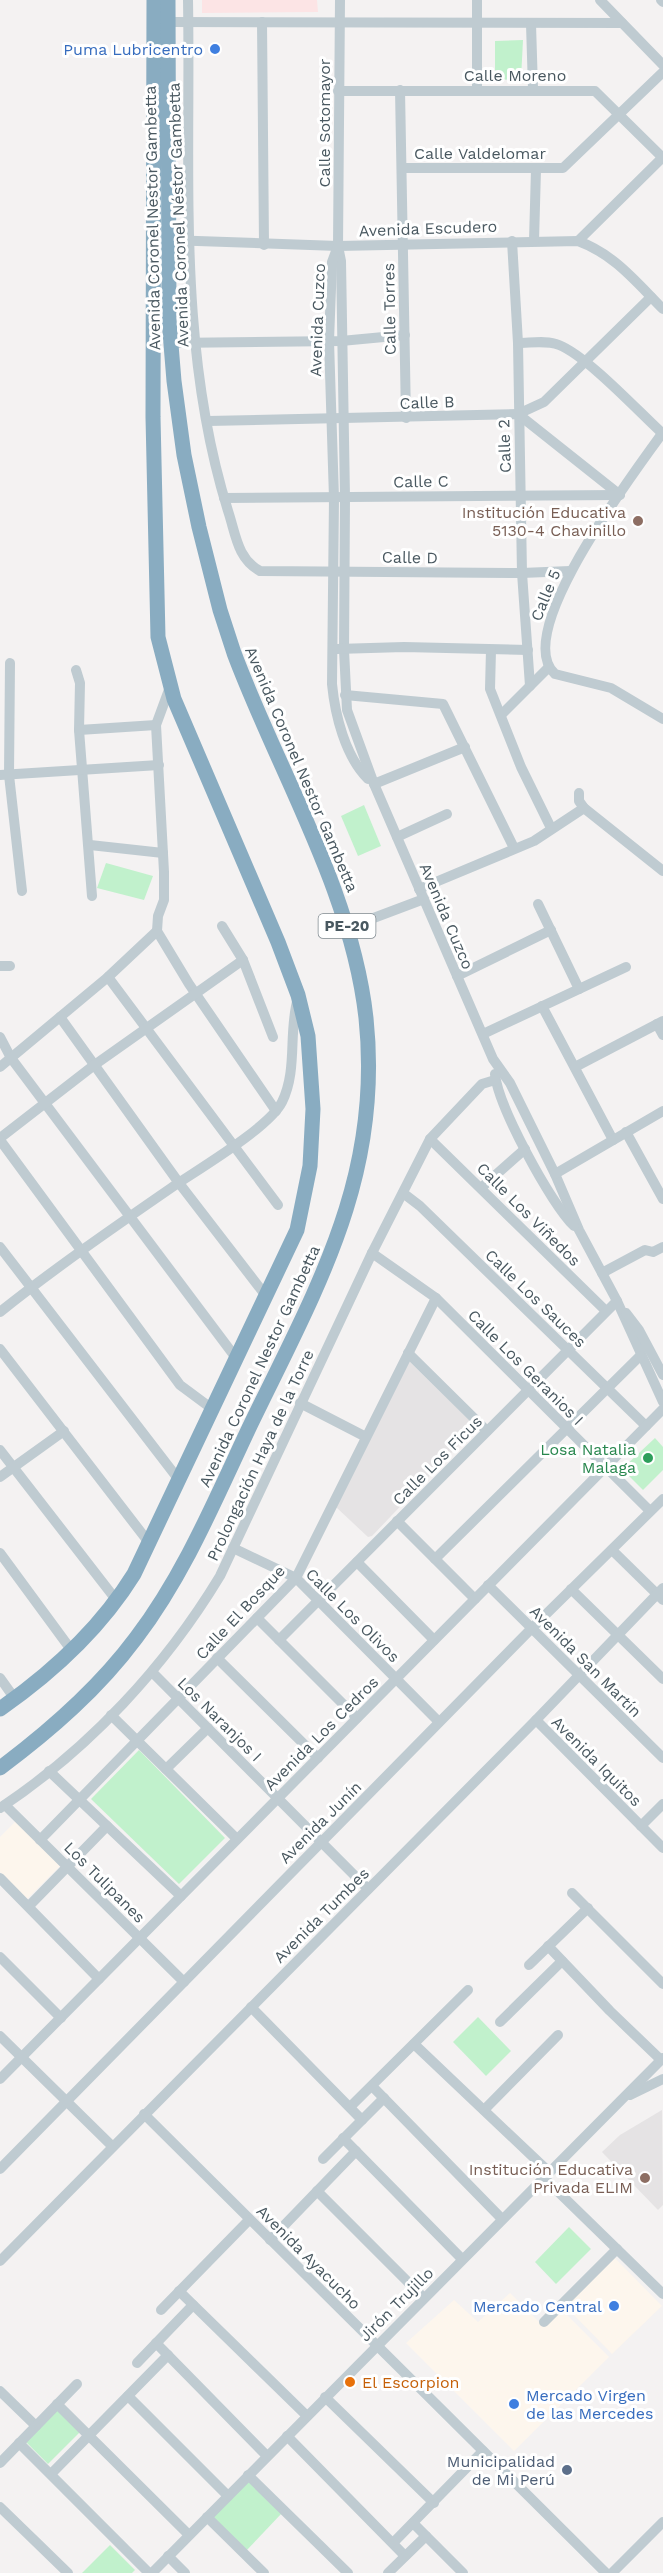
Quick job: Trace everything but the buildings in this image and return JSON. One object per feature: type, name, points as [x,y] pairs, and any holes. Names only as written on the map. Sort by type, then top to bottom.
[{"type":"highway","name":"Avenida Coronel Nestor Gambetta","points":[[0,1709],[72,1650],[117,1601],[150,1544],[211,1408],[297,1230],[310,1166],[313,1109],[310,1062],[298,995],[170,687],[158,636],[155,548],[154,0]]},
{"type":"highway","name":"Avenida Coronel Nestor Gambetta","points":[[0,1768],[84,1698],[137,1637],[159,1603],[210,1511],[326,1268],[351,1201],[361,1156],[368,1098],[366,1020],[358,970],[347,928],[315,845],[252,701],[220,610],[184,455],[170,343],[168,0]]},
{"type":"street","name":"Avenida Coronel Néstor Gambetta","points":[[188,0],[190,241],[195,344],[224,498],[243,557],[250,566]]},
{"type":"street","name":"Calle Sotomayor","points":[[338,246],[340,0]]},
{"type":"street","points":[[477,0],[477,90]]},
{"type":"street","points":[[600,0],[663,65]]},
{"type":"street","points":[[168,22],[622,23]]},
{"type":"street","points":[[262,22],[264,244]]},
{"type":"street","points":[[531,24],[533,89]]},
{"type":"street","name":"Calle Valdelomar","points":[[402,168],[564,168],[663,72]]},
{"type":"street","name":"Calle Moreno","points":[[338,91],[533,89],[595,91],[663,158]]},
{"type":"street","name":"Calle Torres","points":[[400,90],[406,418]]},
{"type":"street","points":[[578,241],[663,158]]},
{"type":"street","points":[[534,241],[536,169]]},
{"type":"street","name":"Avenida Escudero","points":[[168,240],[338,246],[578,241],[598,248],[615,260],[659,302]]},
{"type":"street","name":"Calle 2","points":[[512,241],[518,343],[522,573],[530,686]]},
{"type":"street","name":"Avenida Cuzco","points":[[338,246],[341,261],[343,419],[338,572],[332,648],[333,692],[341,728],[352,754],[365,777],[374,784]]},
{"type":"street","name":"Avenida Cuzco","points":[[338,246],[332,262],[329,341],[331,419],[339,498]]},
{"type":"street","points":[[620,495],[518,414],[544,402],[585,363],[659,302]]},
{"type":"street","points":[[170,343],[341,341],[405,335]]},
{"type":"street","points":[[518,343],[551,343],[561,346],[585,363],[663,433]]},
{"type":"street","name":"Calle B","points":[[208,421],[518,414]]},
{"type":"street","name":"Calle 5","points":[[548,668],[544,652],[546,632],[570,571],[663,433]]},
{"type":"street","name":"Calle C","points":[[224,498],[620,495]]},
{"type":"street","name":"Calle D","points":[[250,566],[260,571],[522,573],[570,571]]},
{"type":"street","name":"Avenida Cuzco","points":[[338,572],[345,695],[350,720],[374,784],[493,1059],[510,1083],[555,1174],[579,1230],[617,1301],[640,1356],[663,1402]]},
{"type":"street","points":[[332,648],[344,650],[404,647],[528,650]]},
{"type":"street","points":[[490,650],[490,689],[521,767],[551,828]]},
{"type":"street","points":[[10,663],[5,775],[22,891]]},
{"type":"street","points":[[501,715],[548,668],[555,674],[611,688],[663,719]]},
{"type":"street","points":[[76,670],[80,683],[79,730],[90,845],[92,896]]},
{"type":"street","points":[[170,687],[156,725],[164,900],[158,916],[157,931],[196,994],[276,1111]]},
{"type":"street","points":[[345,695],[443,704],[514,849]]},
{"type":"street","points":[[79,730],[156,725]]},
{"type":"street","points":[[374,784],[465,747]]},
{"type":"street","points":[[5,775],[159,765]]},
{"type":"street","points":[[579,793],[579,801],[584,808],[663,871]]},
{"type":"street","points":[[347,928],[534,840],[584,808]]},
{"type":"street","points":[[397,837],[447,814]]},
{"type":"street","points":[[90,845],[163,853]]},
{"type":"street","points":[[538,904],[579,989]]},
{"type":"street","points":[[222,926],[243,960],[273,1037]]},
{"type":"street","points":[[457,976],[551,930]]},
{"type":"street","points":[[0,1067],[108,977],[157,931]]},
{"type":"street","points":[[211,1408],[180,1385],[0,1139],[93,1066],[243,960]]},
{"type":"street","points":[[483,1034],[626,967]]},
{"type":"street","points":[[108,977],[278,1205]]},
{"type":"street","points":[[0,1312],[129,1216],[233,1147],[276,1111],[283,1101],[288,1080],[292,1018],[298,995]]},
{"type":"street","points":[[542,1006],[613,1140]]},
{"type":"street","points":[[60,1017],[179,1183],[266,1296]]},
{"type":"street","points":[[574,1067],[660,1022],[663,1035]]},
{"type":"street","points":[[0,1037],[11,1058],[236,1358]]},
{"type":"street","name":"Avenida Cuzco","points":[[493,1059],[495,1080],[525,1149],[563,1216],[579,1230]]},
{"type":"street","name":"Prolongación Haya de la Torre","points":[[2,1806],[49,1771],[111,1715],[152,1672],[202,1605],[232,1548],[372,1253],[430,1139],[482,1084],[495,1080]]},
{"type":"street","points":[[555,1174],[663,1111]]},
{"type":"street","points":[[626,1132],[661,1191]]},
{"type":"street","name":"Calle Los Viñedos","points":[[430,1139],[482,1187],[606,1311]]},
{"type":"street","points":[[482,1187],[525,1149]]},
{"type":"street","name":"Calle Los Sauces","points":[[403,1193],[420,1206],[646,1426]]},
{"type":"street","points":[[0,1247],[179,1480]]},
{"type":"street","points":[[602,1274],[645,1250],[653,1252],[663,1247]]},
{"type":"street","name":"Calle Los Geranios I","points":[[372,1253],[436,1298],[650,1511]]},
{"type":"street","name":"Calle El Bosque","points":[[40,1840],[296,1578],[436,1298]]},
{"type":"street","name":"Avenida Cuzco","points":[[617,1301],[639,1330],[663,1375]]},
{"type":"street","name":"Calle Los Ficus","points":[[279,1640],[617,1301]]},
{"type":"street","points":[[0,1349],[150,1544]]},
{"type":"street","points":[[408,1353],[487,1431]]},
{"type":"street","points":[[435,1559],[640,1356]]},
{"type":"street","points":[[300,1403],[366,1437]]},
{"type":"street","name":"Avenida Los Cedros","points":[[0,2079],[663,1409]]},
{"type":"street","points":[[0,1477],[64,1431]]},
{"type":"street","points":[[0,1450],[117,1601]]},
{"type":"street","name":"Avenida Junín","points":[[0,2169],[532,1628],[663,1499]]},
{"type":"street","points":[[397,1521],[475,1599]]},
{"type":"street","name":"Calle Los Olivos","points":[[232,1548],[296,1578],[439,1722]]},
{"type":"street","points":[[612,1550],[661,1594]]},
{"type":"street","points":[[0,1553],[72,1650]]},
{"type":"street","points":[[357,1562],[434,1640]]},
{"type":"street","name":"Avenida San Martín","points":[[488,1585],[663,1758]]},
{"type":"street","points":[[571,1589],[663,1679]]},
{"type":"street","name":"Avenida Tumbes","points":[[0,2261],[661,1594]]},
{"type":"street","points":[[256,1618],[357,1718]]},
{"type":"street","points":[[217,1658],[318,1758]]},
{"type":"street","name":"Los Naranjos I","points":[[152,1672],[368,1889]]},
{"type":"street","points":[[0,1678],[15,1699]]},
{"type":"street","points":[[111,1715],[237,1839]]},
{"type":"street","name":"Avenida Iquitos","points":[[536,1720],[663,1848]]},
{"type":"street","points":[[166,1769],[208,1728]]},
{"type":"street","points":[[49,1771],[181,1896]]},
{"type":"street","points":[[641,1826],[663,1804]]},
{"type":"street","name":"Los Tulipanes","points":[[2,1806],[68,1867],[184,1982]]},
{"type":"street","points":[[29,1906],[107,1826]]},
{"type":"street","points":[[0,1878],[99,1979]]},
{"type":"street","points":[[572,1893],[663,1984]]},
{"type":"street","points":[[529,1965],[588,1908]]},
{"type":"street","points":[[548,1946],[662,2059]]},
{"type":"street","points":[[0,1957],[61,2018]]},
{"type":"street","points":[[500,2022],[562,1961]]},
{"type":"street","points":[[350,2107],[468,1990]]},
{"type":"street","points":[[250,2007],[363,2120]]},
{"type":"street","points":[[484,2110],[558,2035]]},
{"type":"street","points":[[0,2036],[112,2146]]},
{"type":"street","points":[[414,2044],[484,2110],[663,2294]]},
{"type":"street","name":"Jirón Trujillo","points":[[151,2573],[662,2059]]},
{"type":"street","points":[[622,2099],[663,2079]]},
{"type":"street","points":[[372,2086],[502,2219]]},
{"type":"street","points":[[323,2159],[384,2098]]},
{"type":"street","name":"Avenida Ayacucho","points":[[144,2114],[606,2573]]},
{"type":"street","points":[[343,2138],[462,2259]]},
{"type":"street","points":[[270,2240],[356,2151]]},
{"type":"street","points":[[318,2191],[424,2298]]},
{"type":"street","points":[[161,2310],[249,2220]]},
{"type":"street","points":[[544,2322],[617,2249]]},
{"type":"street","points":[[179,2291],[307,2416]]},
{"type":"street","points":[[137,2362],[193,2305]]},
{"type":"street","points":[[156,2343],[267,2456]]},
{"type":"street","points":[[51,2474],[168,2355]]},
{"type":"street","points":[[0,2463],[76,2384]]},
{"type":"street","points":[[0,2391],[36,2426]]},
{"type":"street","points":[[128,2396],[228,2496]]},
{"type":"street","points":[[325,2397],[434,2503]]},
{"type":"street","points":[[57,2404],[189,2535]]},
{"type":"street","points":[[287,2436],[405,2556]]},
{"type":"street","points":[[19,2443],[151,2573]]},
{"type":"street","points":[[393,2543],[483,2451]]},
{"type":"street","points":[[248,2475],[348,2573]]},
{"type":"street","points":[[0,2506],[68,2573]]},
{"type":"street","points":[[207,2517],[264,2573]]},
{"type":"street","points":[[612,2573],[663,2522]]},
{"type":"street","points":[[413,2523],[463,2573]]},
{"type":"street","points":[[388,2573],[426,2536]]},
{"type":"street","points":[[168,2556],[185,2573]]},
{"type":"shaded area","points":[[202,0],[317,0],[318,12],[202,13]]},
{"type":"shaded area","points":[[408,1360],[476,1427],[372,1536],[368,1537],[336,1507]]},
{"type":"shaded area","points":[[16,1821],[60,1866],[27,1899],[0,1872],[0,1837]]},
{"type":"shaded area","name":"Institución Educativa Privada ELIM","points":[[662,2110],[663,2205],[658,2210],[602,2152],[620,2135]]},
{"type":"shaded area","name":"Mercado Central","points":[[615,2258],[662,2306],[612,2354],[565,2306]]},
{"type":"shaded area","name":"Mercado Virgen de las Mercedes","points":[[510,2293],[543,2326],[561,2309],[609,2357],[514,2451],[406,2343],[454,2300],[478,2322]]},
{"type":"green space","points":[[523,40],[521,79],[495,80],[495,41]]},
{"type":"green space","points":[[364,805],[381,846],[358,856],[341,816]]},
{"type":"green space","points":[[106,863],[153,876],[144,900],[97,888]]},
{"type":"green space","name":"Losa Natalia Malaga","points":[[655,1438],[663,1447],[663,1470],[643,1490],[622,1469]]},
{"type":"green space","points":[[139,1750],[225,1838],[179,1884],[91,1799]]},
{"type":"green space","points":[[478,2017],[511,2051],[486,2076],[453,2042]]},
{"type":"green space","points":[[569,2227],[591,2249],[556,2284],[535,2262]]},
{"type":"green space","points":[[58,2408],[81,2431],[48,2464],[25,2441]]},
{"type":"green space","points":[[249,2479],[282,2513],[246,2551],[210,2517]]},
{"type":"green space","points":[[110,2545],[135,2570],[132,2573],[82,2573]]},
{"type":"place","name":"Puma Lubricentro","points":[[215,49]]},
{"type":"place","name":"Institución Educativa 5130-4 Chavinillo","points":[[638,521]]},
{"type":"place","name":"Losa Natalia Malaga","points":[[648,1458]]},
{"type":"place","name":"Institución Educativa Privada ELIM","points":[[645,2178]]},
{"type":"place","name":"Mercado Central","points":[[614,2306]]},
{"type":"place","name":"El Escorpion","points":[[350,2382]]},
{"type":"place","name":"Mercado Virgen de las Mercedes","points":[[514,2404]]},
{"type":"place","name":"Municipalidad de Mi Perú","points":[[567,2470]]}]
